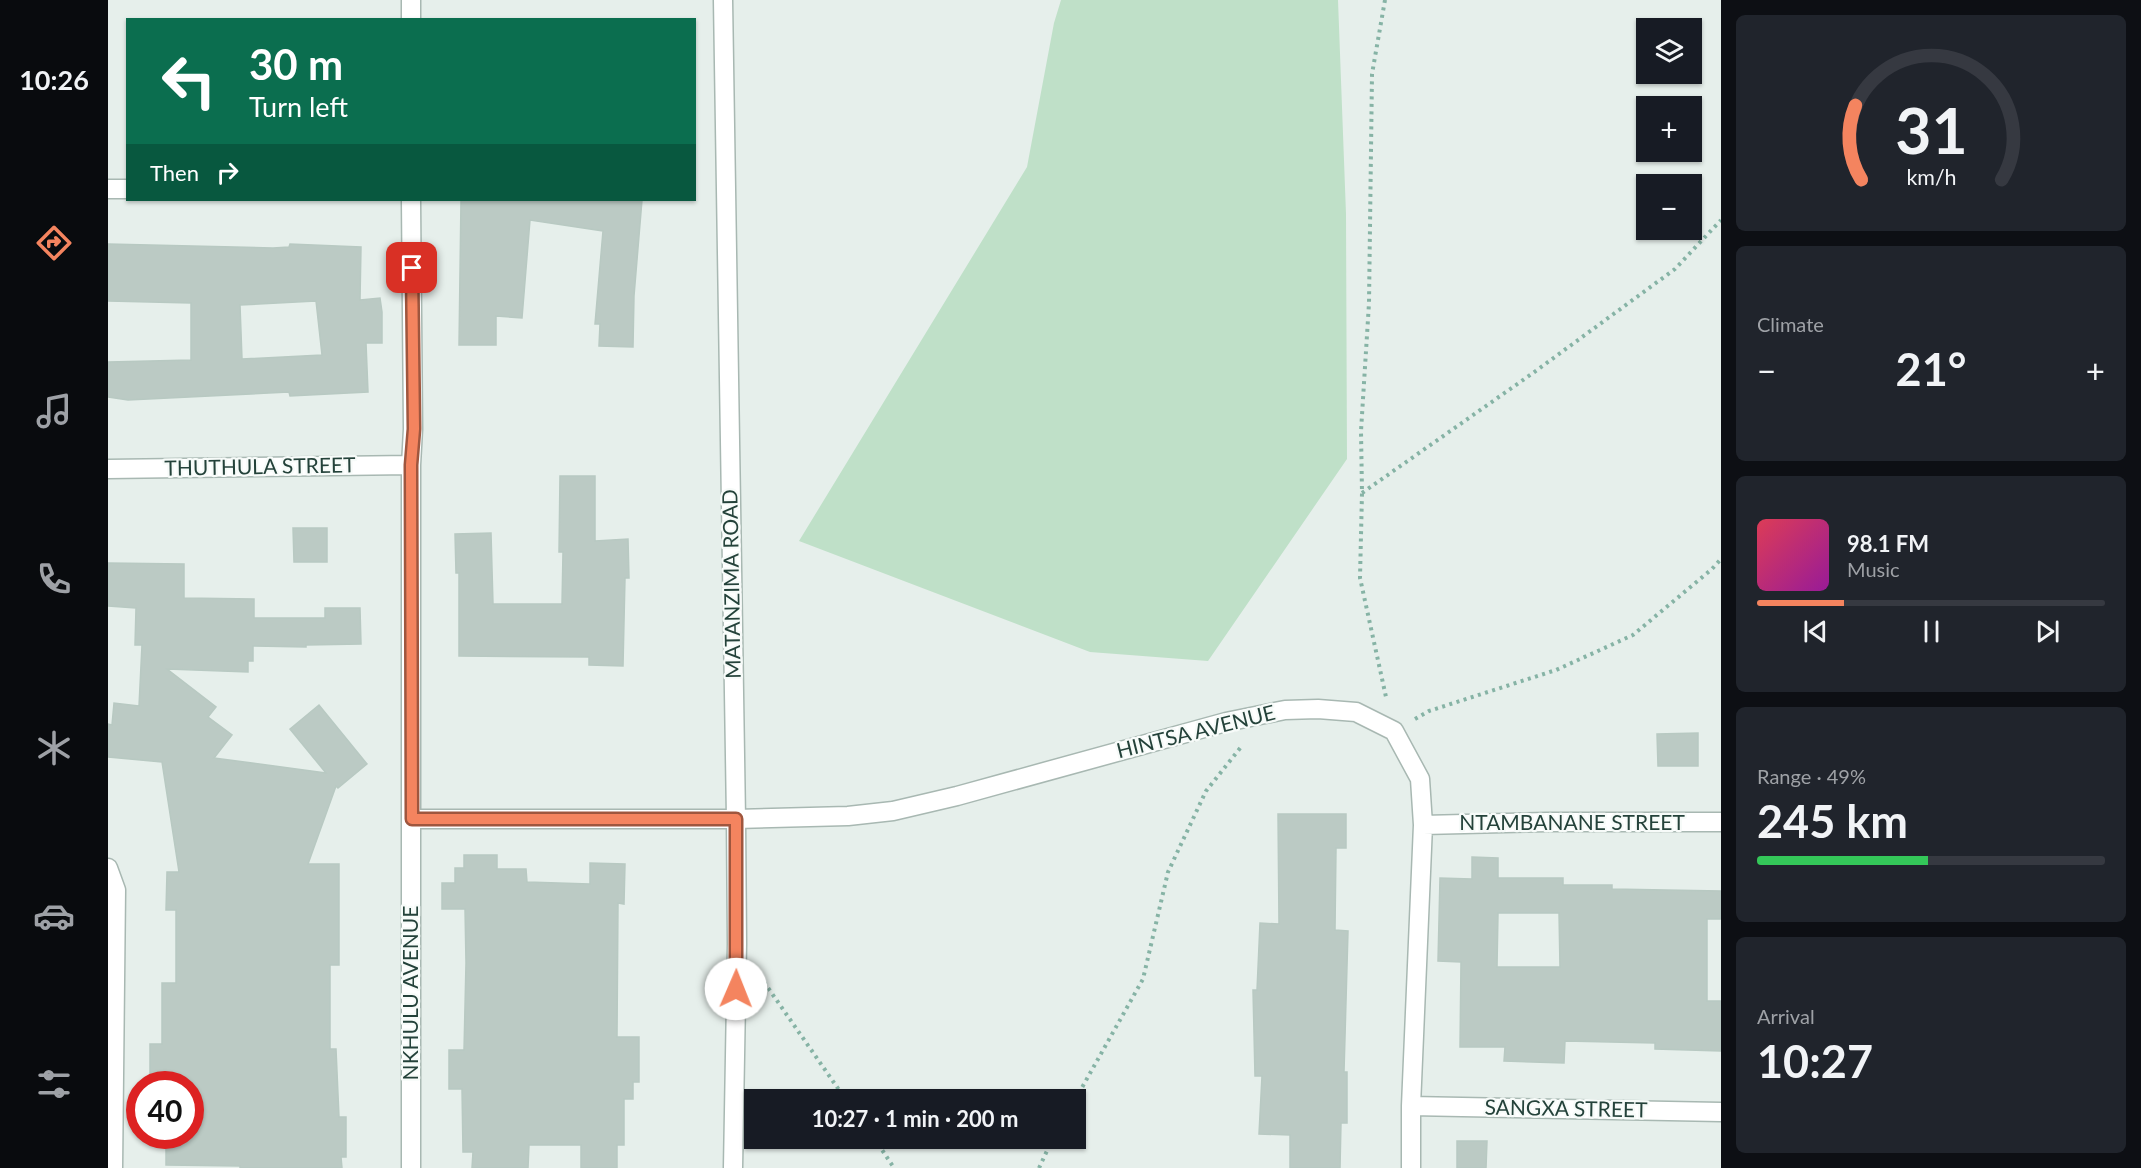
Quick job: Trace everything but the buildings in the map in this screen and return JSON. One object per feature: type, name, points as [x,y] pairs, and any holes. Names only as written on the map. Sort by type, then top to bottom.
[{"type":"street","points":[[411,0],[411,18]]},
{"type":"street","name":"MATANZIMA ROAD","points":[[723,0],[736,819],[737,944],[733,1168]]},
{"type":"street","points":[[108,189],[126,189]]},
{"type":"street","name":"NKHULU AVENUE","points":[[411,201],[414,429],[411,465],[411,1168]]},
{"type":"street","name":"THUTHULA STREET","points":[[108,469],[411,465]]},
{"type":"street","name":"HINTSA AVENUE","points":[[412,819],[736,819],[848,816],[893,811],[1226,722],[1285,710],[1318,709],[1356,712],[1394,731]]},
{"type":"street","points":[[1394,731],[1420,778],[1423,825],[1411,1106],[1411,1168]]},
{"type":"street","name":"NTAMBANANE STREET","points":[[1423,825],[1721,822]]},
{"type":"street","points":[[108,868],[116,890],[113,1168]]},
{"type":"street","name":"SANGXA STREET","points":[[1411,1106],[1721,1112]]},
{"type":"path","points":[[1385,0],[1372,74],[1369,303],[1361,431],[1360,578],[1394,731],[1429,711],[1556,670],[1633,635],[1721,559]]},
{"type":"path","points":[[1362,493],[1533,373],[1675,269],[1721,220]]},
{"type":"path","points":[[1081,1089],[1143,979],[1168,872],[1206,791],[1268,714]]},
{"type":"path","points":[[737,944],[838,1089]]},
{"type":"path","points":[[881,1149],[894,1168]]},
{"type":"path","points":[[1039,1168],[1048,1149]]},
{"type":"green space","points":[[1061,0],[1338,0],[1346,214],[1347,459],[1208,661],[1090,652],[799,541],[1027,167],[1054,23]]},
{"type":"route","points":[[412,268],[414,429],[411,465],[412,819],[736,819],[736,989]]}]
